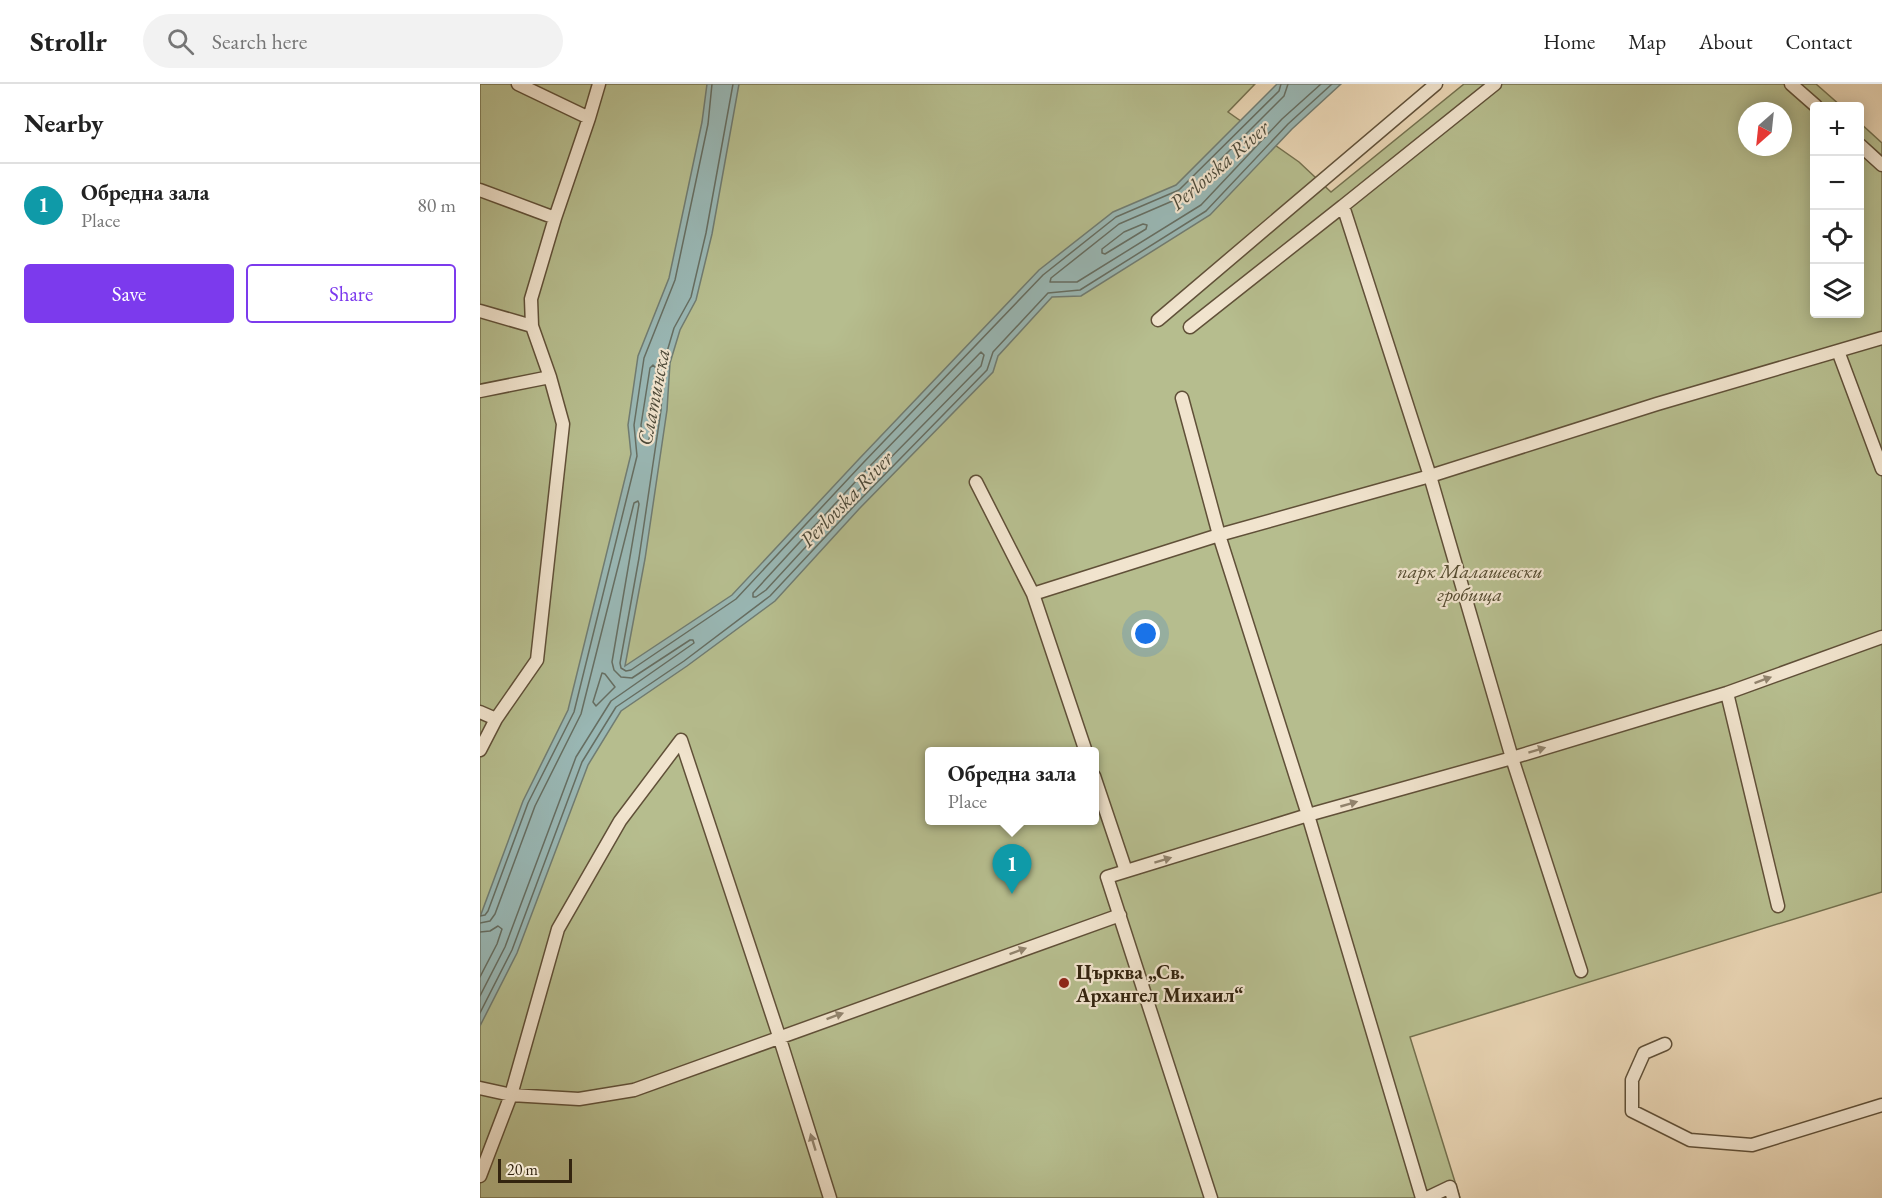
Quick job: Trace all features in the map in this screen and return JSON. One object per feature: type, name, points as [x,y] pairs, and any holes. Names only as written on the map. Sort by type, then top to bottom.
[{"type":"lane","points":[[518,84],[589,118]]},
{"type":"lane","points":[[480,750],[496,719],[537,660],[563,424],[550,377],[532,327],[531,299],[599,84]]},
{"type":"lane","points":[[1158,320],[1436,84]]},
{"type":"lane","points":[[1190,327],[1495,84]]},
{"type":"lane","points":[[1791,84],[1811,102]]},
{"type":"lane","points":[[1864,149],[1882,165]]},
{"type":"lane","points":[[480,190],[555,218]]},
{"type":"lane","points":[[1343,206],[1430,476],[1512,758],[1581,971]]},
{"type":"lane","points":[[480,310],[532,327]]},
{"type":"lane","points":[[1033,594],[1219,535],[1430,476],[1657,404],[1882,338]]},
{"type":"lane","points":[[1838,351],[1882,469]]},
{"type":"lane","points":[[480,391],[550,377]]},
{"type":"lane","points":[[1182,398],[1219,535],[1308,815],[1422,1198]]},
{"type":"lane","points":[[976,482],[1033,594],[1084,747]]},
{"type":"lane","points":[[1211,1198],[1107,877],[1308,815],[1512,758],[1727,693],[1882,637]]},
{"type":"lane","points":[[1727,693],[1778,906]]},
{"type":"lane","points":[[480,712],[496,719]]},
{"type":"lane","points":[[480,1176],[511,1095],[558,929],[620,821],[681,740],[780,1036],[830,1198]]},
{"type":"lane","points":[[1099,788],[1126,871]]},
{"type":"lane","points":[[480,1088],[511,1095],[579,1099],[634,1090],[1120,915]]},
{"type":"lane","points":[[1665,1044],[1644,1053],[1632,1080],[1632,1111],[1690,1140],[1752,1145],[1882,1105]]},
{"type":"lane","points":[[1427,1198],[1450,1187],[1454,1198]]},
{"type":"green space","name":"парк Малашевски гробища","points":[[480,84],[1255,84],[1228,112],[1299,162],[1331,192],[1464,84],[1816,84],[1836,102],[1810,102],[1810,318],[1864,318],[1864,127],[1882,143],[1882,892],[1410,1037],[1460,1198],[480,1198]]},
{"type":"water","points":[[707,84],[739,84],[712,234],[696,300],[680,330],[670,363],[667,410],[645,559],[625,666],[732,595],[1039,270],[1113,212],[1176,185],[1277,84],[1341,84],[1292,129],[1210,215],[1081,296],[1052,297],[998,356],[993,372],[859,509],[775,601],[621,711],[588,765],[517,953],[480,1026],[480,917],[523,801],[568,710],[631,454],[628,425],[638,356],[669,278],[702,122]]},
{"type":"place","name":"Обредна зала","points":[[1012,894]]},
{"type":"place","name":"Църква „Св. Архангел Михаил“","points":[[1064,983]]},
{"type":"water label","name":"Perlovska River","points":[[1219,165]]},
{"type":"water label","name":"Слатинска","points":[[653,397]]},
{"type":"water label","name":"Perlovska River","points":[[846,499]]}]
